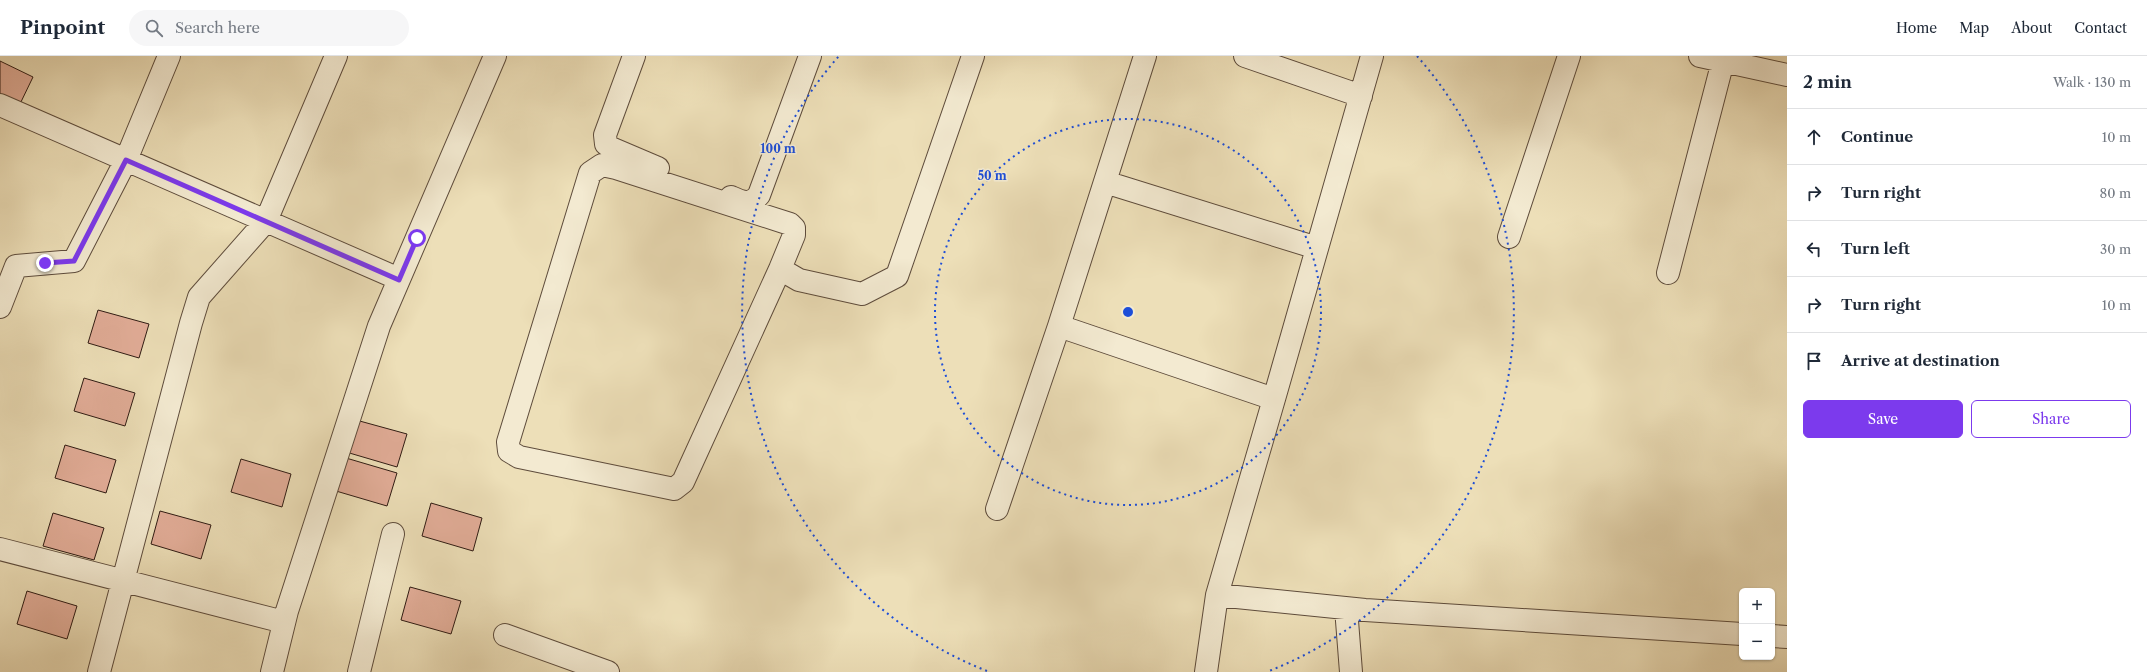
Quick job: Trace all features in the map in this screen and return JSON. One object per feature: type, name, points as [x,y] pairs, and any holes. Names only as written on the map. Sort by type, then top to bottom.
[{"type":"street","points":[[0,307],[16,266],[74,261],[126,160],[169,56]]},
{"type":"street","points":[[99,672],[124,581],[190,323],[199,297],[266,221],[336,56]]},
{"type":"street","points":[[272,672],[284,622],[379,326],[495,56]]},
{"type":"street","points":[[634,56],[605,135],[606,144],[611,148],[745,203],[755,200],[759,195],[810,56]]},
{"type":"street","points":[[780,269],[799,280],[862,294],[897,276],[973,56]]},
{"type":"street","points":[[997,509],[1059,326],[1145,56]]},
{"type":"street","points":[[1245,56],[1361,96]]},
{"type":"street","points":[[1206,672],[1217,595],[1372,56]]},
{"type":"street","points":[[1509,237],[1569,56]]},
{"type":"street","points":[[1668,273],[1709,58],[1787,75]]},
{"type":"street","points":[[0,105],[399,280]]},
{"type":"street","points":[[602,165],[616,168],[790,224],[794,228],[794,236],[780,269],[683,482],[674,489],[519,457],[509,451],[508,442],[590,173],[602,165]]},
{"type":"street","points":[[1105,182],[1317,248]]},
{"type":"street","points":[[1059,326],[1274,400]]},
{"type":"street","points":[[359,672],[393,534]]},
{"type":"street","points":[[0,549],[284,622]]},
{"type":"street","points":[[1217,595],[1346,608],[1739,634]]},
{"type":"street","points":[[1346,608],[1351,672]]},
{"type":"street","points":[[505,635],[608,672]]},
{"type":"street","points":[[1775,636],[1787,637]]},
{"type":"building","points":[[0,61],[33,77],[19,106],[0,98]]},
{"type":"building","points":[[98,310],[149,324],[139,358],[88,343]]},
{"type":"building","points":[[84,378],[135,393],[125,426],[74,411]]},
{"type":"building","points":[[356,420],[407,434],[397,467],[346,452]]},
{"type":"building","points":[[65,445],[116,460],[106,493],[55,478]]},
{"type":"building","points":[[346,458],[397,473],[387,506],[336,491]]},
{"type":"building","points":[[241,459],[291,474],[282,507],[231,492]]},
{"type":"building","points":[[431,503],[482,518],[473,551],[422,536]]},
{"type":"building","points":[[160,511],[211,525],[201,559],[151,544]]},
{"type":"building","points":[[53,513],[104,528],[94,560],[43,546]]},
{"type":"building","points":[[410,587],[461,601],[451,634],[401,620]]},
{"type":"building","points":[[27,591],[77,606],[67,639],[17,624]]},
{"type":"route","points":[[45,263],[74,261],[126,160],[399,280],[417,238]]}]
